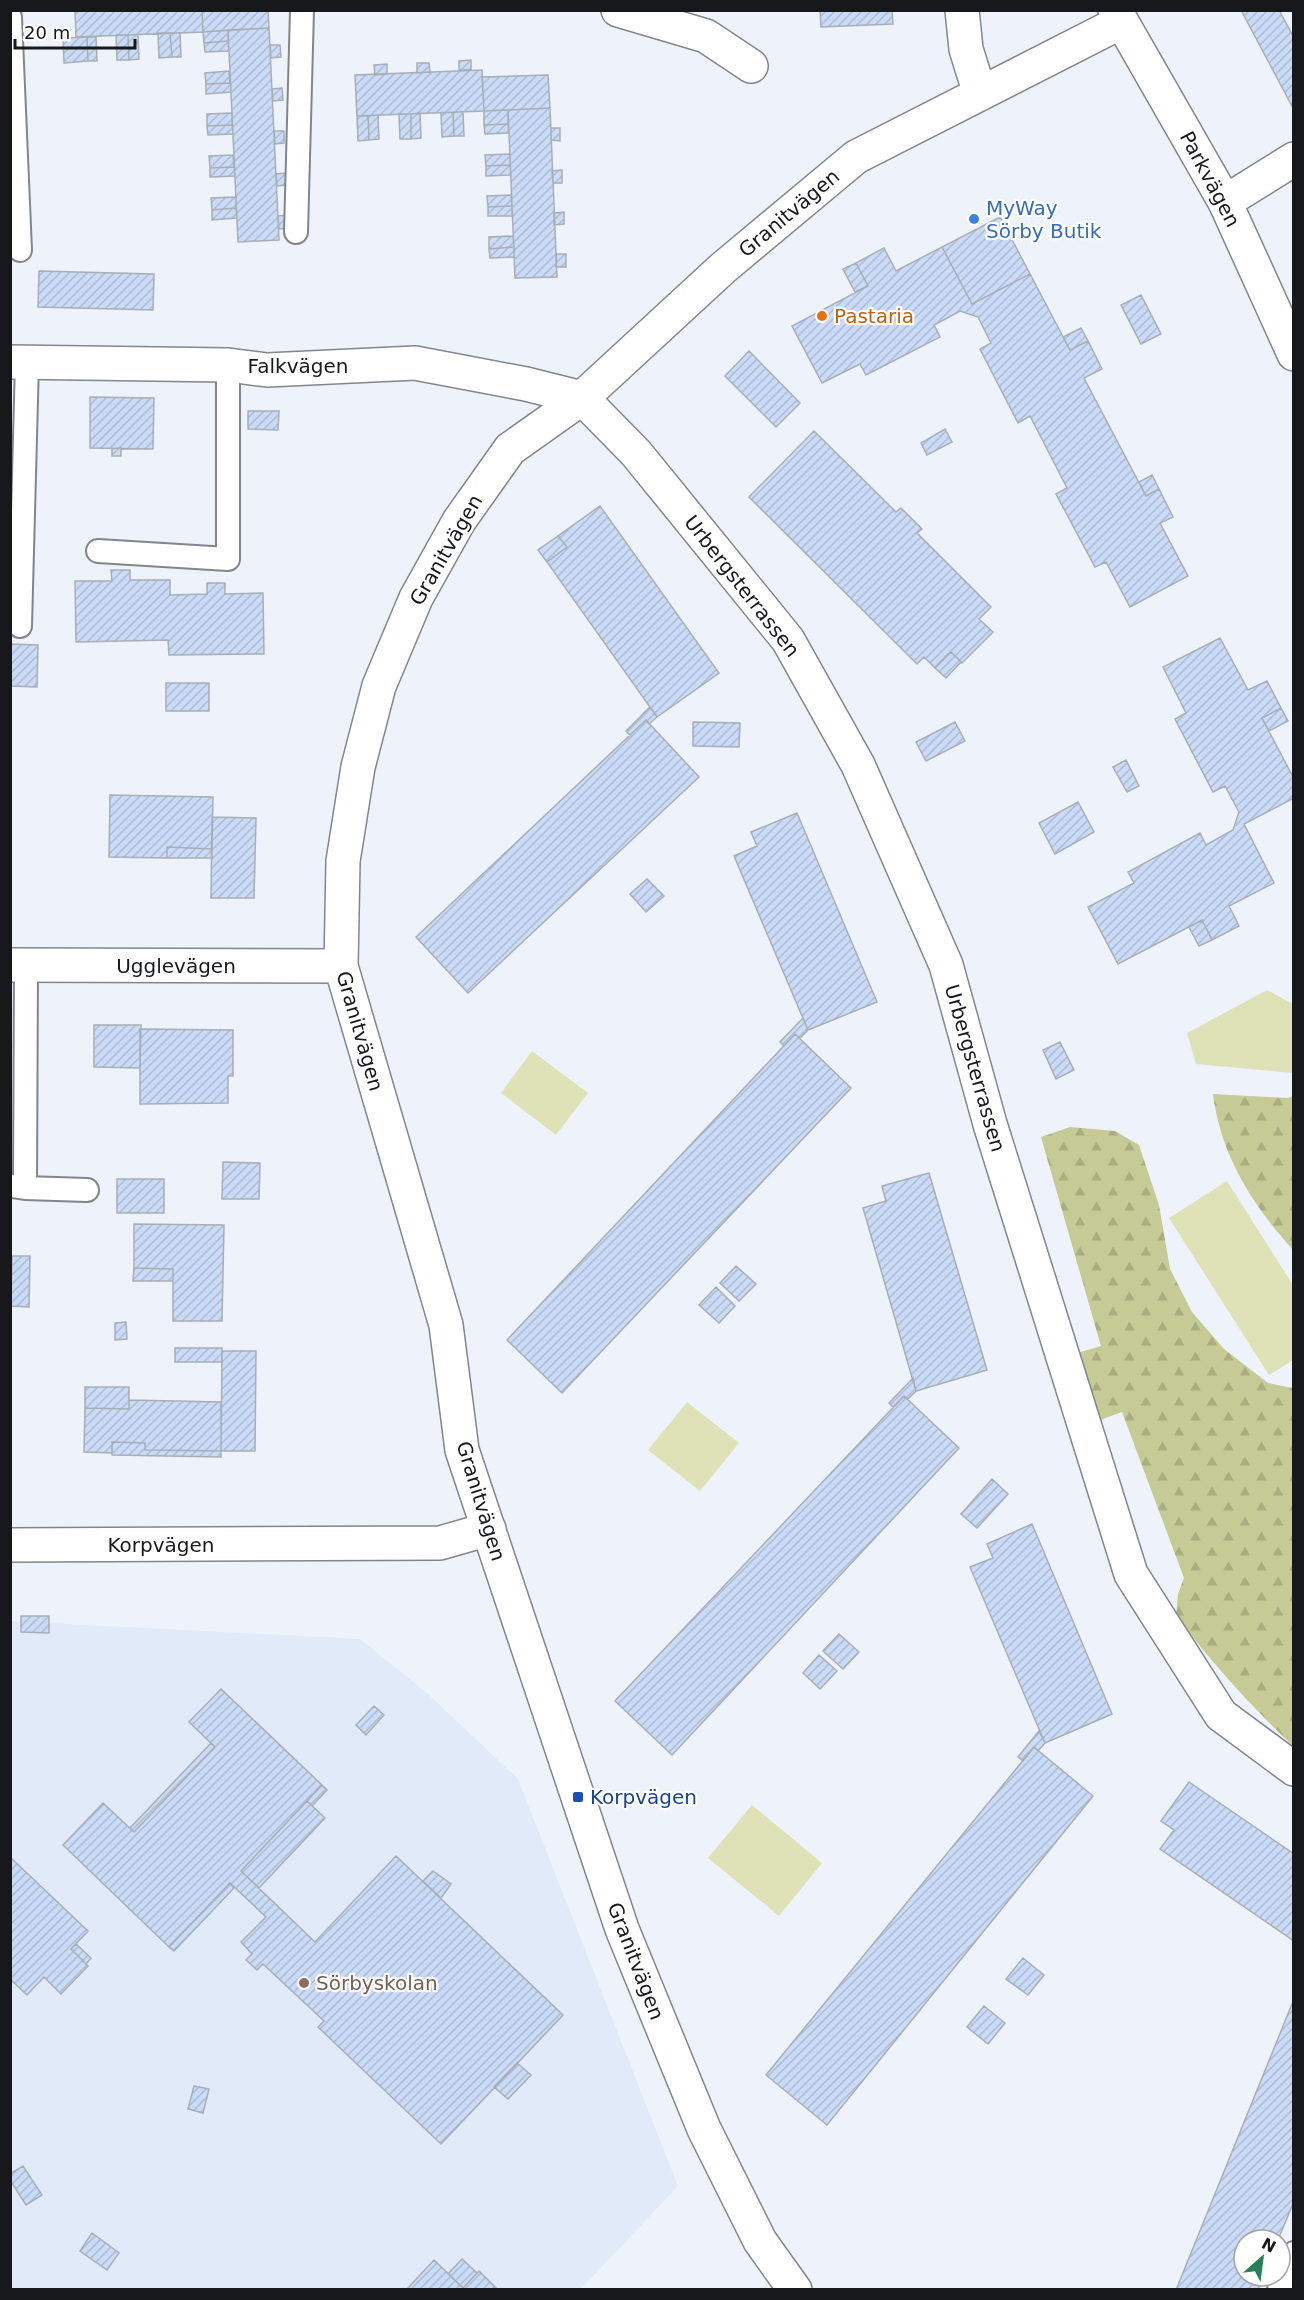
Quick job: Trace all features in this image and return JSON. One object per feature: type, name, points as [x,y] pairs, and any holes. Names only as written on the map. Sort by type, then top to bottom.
[{"type":"street","points":[[618,10],[706,36],[751,66]]},
{"type":"street","points":[[962,10],[966,49],[980,94]]},
{"type":"street","name":"Granitvägen","points":[[795,2289],[760,2241],[704,2130],[622,1929],[462,1450],[446,1325],[341,966],[343,861],[358,767],[379,686],[416,598],[459,521],[510,449],[582,398],[723,268],[856,157],[980,94],[1118,16]]},
{"type":"street","name":"Parkvägen","points":[[1118,16],[1225,202],[1293,354]]},
{"type":"street","points":[[1225,202],[1293,159]]},
{"type":"street","name":"Falkvägen","points":[[19,362],[228,365],[267,370],[415,363],[526,384],[582,398]]},
{"type":"street","name":"Urbergsterrassen","points":[[582,398],[636,453],[788,640],[855,760],[899,854],[946,965],[990,1124],[1131,1574],[1221,1715],[1293,1769]]},
{"type":"street","name":"Ugglevägen","points":[[18,965],[341,966]]},
{"type":"street","name":"Korpvägen","points":[[10,1545],[440,1543],[489,1529]]},
{"type":"lane","points":[[296,232],[302,10]]},
{"type":"lane","points":[[10,17],[20,250]]},
{"type":"lane","points":[[19,362],[20,626]]},
{"type":"lane","points":[[98,551],[228,559],[228,365]]},
{"type":"lane","points":[[18,965],[18,1187],[87,1190]]},
{"type":"lane","points":[[1279,2289],[1293,2253]]},
{"type":"shaded area","name":"Sörbyskolan","points":[[10,1621],[360,1639],[427,1693],[518,1779],[678,2186],[581,2289],[11,2289]]},
{"type":"green space","points":[[1267,990],[1293,1004],[1293,1073],[1196,1064],[1187,1033]]},
{"type":"green space","points":[[532,1051],[588,1093],[556,1135],[501,1093]]},
{"type":"green space","points":[[1213,1094],[1288,1098],[1293,1096],[1293,1250],[1264,1215],[1241,1178],[1223,1138]]},
{"type":"green space","points":[[1070,1127],[1115,1131],[1139,1145],[1159,1205],[1170,1269],[1192,1312],[1224,1349],[1268,1383],[1293,1388],[1293,1746],[1232,1684],[1176,1616],[1178,1594],[1184,1578],[1122,1412],[1092,1423],[1067,1356],[1101,1346],[1041,1137]]},
{"type":"green space","points":[[1227,1181],[1293,1285],[1293,1360],[1269,1375],[1169,1218]]},
{"type":"green space","points":[[687,1402],[739,1443],[700,1491],[648,1450]]},
{"type":"green space","points":[[752,1805],[822,1863],[779,1916],[708,1858]]},
{"type":"building","points":[[75,10],[202,10],[203,32],[76,37]]},
{"type":"building","points":[[202,10],[268,10],[269,28],[203,32]]},
{"type":"building","points":[[820,10],[892,10],[893,24],[821,27]]},
{"type":"building","points":[[1241,10],[1279,10],[1294,38],[1294,110]]},
{"type":"building","points":[[269,28],[279,240],[238,242],[228,30]]},
{"type":"building","points":[[228,30],[228,41],[204,43],[203,32]]},
{"type":"building","points":[[158,33],[170,33],[172,57],[159,58]]},
{"type":"building","points":[[170,33],[180,33],[181,57],[172,57]]},
{"type":"building","points":[[116,35],[128,35],[129,60],[117,60]]},
{"type":"building","points":[[128,35],[138,35],[139,59],[129,60]]},
{"type":"building","points":[[87,37],[96,37],[97,61],[88,61]]},
{"type":"building","points":[[87,37],[88,61],[64,63],[63,38]]},
{"type":"building","points":[[228,41],[229,51],[205,52],[204,43]]},
{"type":"building","points":[[270,45],[280,45],[281,57],[271,58]]},
{"type":"building","points":[[471,60],[471,70],[459,70],[459,61]]},
{"type":"building","points":[[417,63],[429,63],[430,72],[417,73]]},
{"type":"building","points":[[387,64],[387,74],[375,75],[374,65]]},
{"type":"building","points":[[482,70],[484,111],[357,116],[355,75]]},
{"type":"building","points":[[229,71],[230,83],[206,84],[205,73]]},
{"type":"building","points":[[548,75],[550,108],[484,111],[482,77]]},
{"type":"building","points":[[230,83],[231,92],[206,94],[206,84]]},
{"type":"building","points":[[282,88],[283,100],[273,101],[272,89]]},
{"type":"building","points":[[550,108],[557,277],[515,278],[508,110]]},
{"type":"building","points":[[508,110],[508,124],[484,125],[484,111]]},
{"type":"building","points":[[453,112],[454,136],[442,137],[441,113]]},
{"type":"building","points":[[453,112],[463,112],[464,136],[454,136]]},
{"type":"building","points":[[232,113],[232,125],[207,126],[207,114]]},
{"type":"building","points":[[420,113],[421,138],[411,139],[411,114]]},
{"type":"building","points":[[399,114],[411,114],[411,139],[400,139]]},
{"type":"building","points":[[378,115],[379,139],[369,140],[368,116]]},
{"type":"building","points":[[357,116],[368,116],[369,140],[358,141]]},
{"type":"building","points":[[508,124],[509,133],[485,134],[484,125]]},
{"type":"building","points":[[232,125],[233,134],[208,135],[207,126]]},
{"type":"building","points":[[551,128],[560,128],[560,141],[551,140]]},
{"type":"building","points":[[274,131],[284,131],[284,143],[275,144]]},
{"type":"building","points":[[510,154],[510,165],[486,166],[485,155]]},
{"type":"building","points":[[233,155],[234,167],[210,168],[209,156]]},
{"type":"building","points":[[510,165],[511,175],[486,176],[486,166]]},
{"type":"building","points":[[234,167],[235,176],[210,177],[210,168]]},
{"type":"building","points":[[562,170],[562,183],[553,183],[552,171]]},
{"type":"building","points":[[286,173],[287,185],[277,186],[276,174]]},
{"type":"building","points":[[511,195],[512,206],[488,207],[487,196]]},
{"type":"building","points":[[236,197],[236,208],[212,210],[211,198]]},
{"type":"building","points":[[512,206],[512,216],[488,216],[488,207]]},
{"type":"building","points":[[236,208],[237,218],[212,220],[212,210]]},
{"type":"building","points":[[564,212],[564,224],[554,225],[554,213]]},
{"type":"building","points":[[288,215],[289,228],[279,229],[278,216]]},
{"type":"building","points":[[1000,217],[1030,274],[972,304],[942,247]]},
{"type":"building","points":[[513,236],[514,247],[489,249],[489,237]]},
{"type":"building","points":[[514,247],[514,257],[490,258],[489,249]]},
{"type":"building","points":[[942,247],[972,304],[1030,274],[1070,350],[1088,341],[1102,369],[1084,378],[1146,496],[1159,489],[1173,517],[1160,523],[1188,576],[1130,607],[1106,562],[1095,567],[1056,494],[1067,488],[1030,416],[1018,423],[980,349],[991,343],[978,317],[960,311],[934,325],[940,337],[866,375],[860,364],[822,383],[792,326],[868,286],[856,263],[884,248],[896,271]]},
{"type":"building","points":[[556,254],[566,254],[566,267],[556,267]]},
{"type":"building","points":[[856,263],[868,286],[855,292],[843,269]]},
{"type":"building","points":[[39,271],[154,274],[153,310],[38,307]]},
{"type":"building","points":[[1141,295],[1161,334],[1141,344],[1121,305]]},
{"type":"building","points":[[1081,328],[1088,341],[1070,350],[1063,337]]},
{"type":"building","points":[[749,351],[800,403],[776,427],[725,376]]},
{"type":"building","points":[[90,397],[154,398],[153,449],[90,448]]},
{"type":"building","points":[[248,411],[279,411],[278,430],[248,429]]},
{"type":"building","points":[[945,429],[952,442],[927,455],[921,443]]},
{"type":"building","points":[[814,431],[896,512],[901,508],[922,529],[917,533],[991,607],[979,619],[993,632],[962,663],[951,652],[935,668],[924,657],[917,664],[749,497]]},
{"type":"building","points":[[121,448],[121,456],[112,456],[112,449]]},
{"type":"building","points":[[1152,475],[1159,489],[1146,496],[1139,482]]},
{"type":"building","points":[[600,506],[719,673],[657,717],[547,562],[567,547],[558,536]]},
{"type":"building","points":[[558,536],[567,547],[547,562],[538,550]]},
{"type":"building","points":[[111,570],[130,570],[130,580],[170,580],[170,595],[207,594],[207,583],[225,583],[225,594],[263,593],[264,654],[169,655],[168,640],[76,642],[75,581],[112,581]]},
{"type":"building","points":[[1220,638],[1248,690],[1267,681],[1281,708],[1262,718],[1294,779],[1294,798],[1244,824],[1274,883],[1229,906],[1239,926],[1212,940],[1202,920],[1118,964],[1088,907],[1134,883],[1128,872],[1200,833],[1206,845],[1233,830],[1239,812],[1225,786],[1213,792],[1175,719],[1186,713],[1163,667]]},
{"type":"building","points":[[10,644],[38,645],[37,687],[10,686]]},
{"type":"building","points":[[951,652],[961,662],[946,678],[935,668]]},
{"type":"building","points":[[166,683],[209,683],[209,711],[166,711]]},
{"type":"building","points":[[650,707],[657,717],[649,724],[646,720],[630,735],[626,731]]},
{"type":"building","points":[[1281,708],[1288,721],[1269,731],[1262,718]]},
{"type":"building","points":[[646,720],[699,777],[468,993],[416,937]]},
{"type":"building","points":[[693,722],[740,723],[739,747],[693,746]]},
{"type":"building","points":[[955,722],[965,741],[926,761],[916,742]]},
{"type":"building","points":[[1126,760],[1139,786],[1127,792],[1113,767]]},
{"type":"building","points":[[110,795],[213,797],[212,849],[167,847],[167,858],[109,857]]},
{"type":"building","points":[[1078,802],[1094,832],[1055,854],[1039,823]]},
{"type":"building","points":[[797,813],[877,1002],[808,1030],[734,856],[757,846],[751,832]]},
{"type":"building","points":[[212,817],[256,818],[254,898],[211,898]]},
{"type":"building","points":[[167,847],[212,849],[212,858],[167,858]]},
{"type":"building","points":[[647,879],[664,896],[646,912],[630,894]]},
{"type":"building","points":[[1202,920],[1212,940],[1199,946],[1189,927]]},
{"type":"building","points":[[803,1018],[808,1030],[800,1038],[795,1034],[784,1046],[780,1042]]},
{"type":"building","points":[[94,1025],[141,1025],[140,1068],[94,1067]]},
{"type":"building","points":[[140,1029],[233,1030],[233,1076],[228,1076],[228,1103],[140,1104]]},
{"type":"building","points":[[795,1034],[851,1088],[562,1393],[507,1340]]},
{"type":"building","points":[[1060,1042],[1074,1070],[1056,1079],[1043,1050]]},
{"type":"building","points":[[223,1162],[260,1163],[259,1199],[222,1199]]},
{"type":"building","points":[[929,1173],[987,1370],[916,1391],[863,1208],[886,1201],[882,1186]]},
{"type":"building","points":[[117,1179],[164,1179],[164,1213],[117,1213]]},
{"type":"building","points":[[134,1224],[224,1225],[222,1321],[173,1321],[173,1269],[134,1268]]},
{"type":"building","points":[[10,1256],[12,1256],[11,1306],[10,1306]]},
{"type":"building","points":[[12,1256],[30,1256],[29,1307],[11,1306]]},
{"type":"building","points":[[736,1266],[756,1284],[739,1301],[720,1283]]},
{"type":"building","points":[[134,1268],[173,1269],[173,1281],[133,1281]]},
{"type":"building","points":[[716,1287],[735,1306],[719,1323],[699,1305]]},
{"type":"building","points":[[126,1322],[127,1339],[115,1340],[115,1323]]},
{"type":"building","points":[[175,1348],[222,1348],[222,1362],[175,1362]]},
{"type":"building","points":[[222,1351],[256,1351],[255,1451],[221,1451]]},
{"type":"building","points":[[913,1378],[916,1391],[908,1399],[904,1396],[893,1407],[889,1403]]},
{"type":"building","points":[[85,1387],[129,1387],[129,1409],[85,1408]]},
{"type":"building","points":[[904,1396],[959,1448],[672,1755],[615,1701]]},
{"type":"building","points":[[129,1400],[221,1402],[221,1451],[145,1450],[145,1443],[112,1442],[112,1453],[84,1452],[85,1408],[129,1409]]},
{"type":"building","points":[[112,1442],[145,1443],[145,1450],[221,1451],[221,1457],[112,1455]]},
{"type":"building","points":[[992,1479],[1008,1494],[977,1528],[961,1514]]},
{"type":"building","points":[[1032,1524],[1112,1714],[1045,1743],[970,1567],[993,1558],[987,1544]]},
{"type":"building","points":[[21,1616],[49,1616],[49,1633],[21,1632]]},
{"type":"building","points":[[839,1634],[859,1652],[843,1669],[823,1651]]},
{"type":"building","points":[[819,1655],[837,1671],[820,1689],[803,1673]]},
{"type":"building","points":[[221,1689],[322,1785],[241,1871],[315,1942],[396,1856],[563,2015],[441,2144],[318,2027],[324,2021],[263,1964],[257,1970],[246,1960],[252,1954],[241,1942],[266,1917],[230,1883],[169,1947],[63,1845],[103,1803],[134,1832],[215,1747],[189,1722]]},
{"type":"building","points":[[374,1706],[384,1715],[366,1735],[356,1725]]},
{"type":"building","points":[[1039,1731],[1045,1743],[1038,1751],[1034,1747],[1023,1761],[1018,1757]]},
{"type":"building","points":[[211,1743],[215,1747],[134,1832],[130,1828]]},
{"type":"building","points":[[1034,1747],[1093,1796],[827,2125],[766,2075]]},
{"type":"building","points":[[1189,1782],[1294,1854],[1294,1941],[1160,1849],[1174,1830],[1161,1821]]},
{"type":"building","points":[[322,1785],[327,1790],[312,1806],[307,1801]]},
{"type":"building","points":[[307,1801],[325,1818],[259,1888],[241,1871]]},
{"type":"building","points":[[10,1857],[88,1931],[71,1949],[88,1966],[61,1994],[44,1977],[27,1995],[10,1979]]},
{"type":"building","points":[[433,1871],[451,1884],[441,1898],[423,1881]]},
{"type":"building","points":[[230,1883],[234,1888],[174,1951],[169,1947]]},
{"type":"building","points":[[76,1944],[91,1958],[86,1964],[71,1949]]},
{"type":"building","points":[[1023,1958],[1044,1975],[1028,1995],[1006,1979]]},
{"type":"building","points":[[1294,1999],[1294,2201],[1283,2228],[1232,2228],[1232,2288],[1259,2288],[1258,2290],[1176,2290]]},
{"type":"building","points":[[984,2006],[1005,2023],[988,2044],[967,2027]]},
{"type":"building","points":[[517,2063],[531,2075],[508,2099],[494,2087]]},
{"type":"building","points":[[194,2086],[209,2089],[203,2113],[188,2109]]},
{"type":"building","points":[[23,2166],[42,2195],[26,2205],[10,2180],[10,2174]]},
{"type":"building","points":[[92,2233],[119,2253],[107,2270],[80,2251]]},
{"type":"building","points":[[462,2259],[477,2273],[463,2288],[448,2274]]},
{"type":"building","points":[[434,2260],[463,2288],[479,2271],[498,2290],[406,2290]]},
{"type":"place","name":"MyWay Sörby Butik","points":[[974,219]]},
{"type":"place","name":"Pastaria","points":[[822,316]]},
{"type":"place","name":"Korpvägen","points":[[578,1797]]},
{"type":"place","name":"Sörbyskolan","points":[[304,1983]]}]
